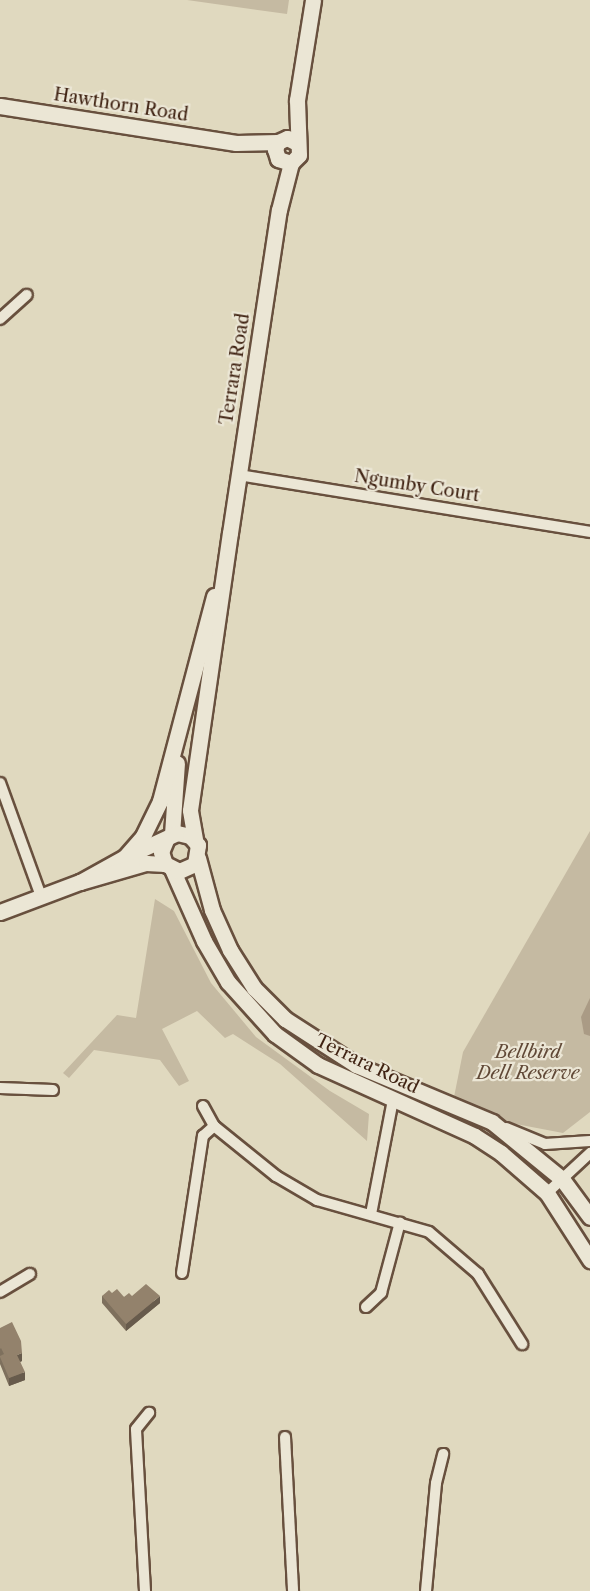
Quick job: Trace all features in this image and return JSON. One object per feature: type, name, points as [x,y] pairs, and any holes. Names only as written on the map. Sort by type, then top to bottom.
[{"type":"main road","name":"Terrara Road","points":[[195,839],[190,810],[279,210],[281,152],[297,100],[313,0]]},
{"type":"main road","name":"Terrara Road","points":[[281,152],[299,155],[297,100]]},
{"type":"main road","name":"Hawthorn Road","points":[[0,106],[281,152]]},
{"type":"main road","name":"Terrara Road","points":[[125,857],[155,816],[179,739],[230,533]]},
{"type":"main road","name":"Terrara Road","points":[[170,836],[179,739]]},
{"type":"main road","points":[[0,912],[80,882],[146,863],[190,868],[198,858],[195,839],[184,833],[170,836],[80,882]]},
{"type":"main road","points":[[169,867],[161,852],[170,836]]},
{"type":"main road","name":"Terrara Road","points":[[198,858],[221,932],[254,988],[310,1038],[402,1084],[492,1122],[561,1179],[590,1217]]},
{"type":"main road","name":"Terrara Road","points":[[169,867],[216,962],[258,1017],[318,1065],[475,1136],[501,1153],[547,1193],[590,1260]]},
{"type":"main road","points":[[393,1100],[402,1084]]},
{"type":"street","points":[[0,319],[27,295]]},
{"type":"street","name":"Ngumby Court","points":[[239,475],[590,532]]},
{"type":"street","points":[[0,783],[41,896]]},
{"type":"street","points":[[0,1088],[53,1090]]},
{"type":"street","points":[[371,1214],[393,1100]]},
{"type":"street","points":[[203,1106],[214,1126],[276,1176],[317,1200],[429,1232],[478,1274],[522,1344]]},
{"type":"street","name":"Terrara Road","points":[[492,1122],[545,1144],[590,1141]]},
{"type":"street","points":[[182,1273],[203,1136],[214,1126]]},
{"type":"street","points":[[547,1193],[590,1153]]},
{"type":"street","points":[[366,1308],[381,1293],[400,1222]]},
{"type":"street","points":[[0,1292],[30,1274]]},
{"type":"street","points":[[145,1591],[136,1429],[149,1413]]},
{"type":"street","points":[[285,1437],[293,1591]]},
{"type":"street","points":[[426,1591],[436,1483],[443,1454]]},
{"type":"green space","points":[[187,0],[289,0],[287,14]]},
{"type":"green space","name":"Bellbird Dell Reserve","points":[[590,831],[590,1112],[563,1133],[505,1122],[454,1097],[463,1052]]},
{"type":"green space","points":[[155,899],[174,911],[211,983],[256,1037],[330,1091],[369,1114],[367,1141],[280,1064],[233,1034],[225,1038],[197,1011],[162,1029],[189,1081],[179,1086],[160,1060],[94,1050],[69,1078],[63,1073],[117,1015],[136,1018]]},
{"type":"shaded area","points":[[590,998],[590,1036],[584,1034],[581,1017]]},
{"type":"building","points":[[146,1284],[160,1296],[126,1324],[102,1296],[109,1290],[112,1293],[117,1289],[124,1297],[129,1293],[132,1296]]},
{"type":"building","points":[[12,1322],[21,1341],[22,1353],[17,1355],[25,1372],[9,1378],[0,1357],[4,1354],[0,1349],[0,1328]]}]
